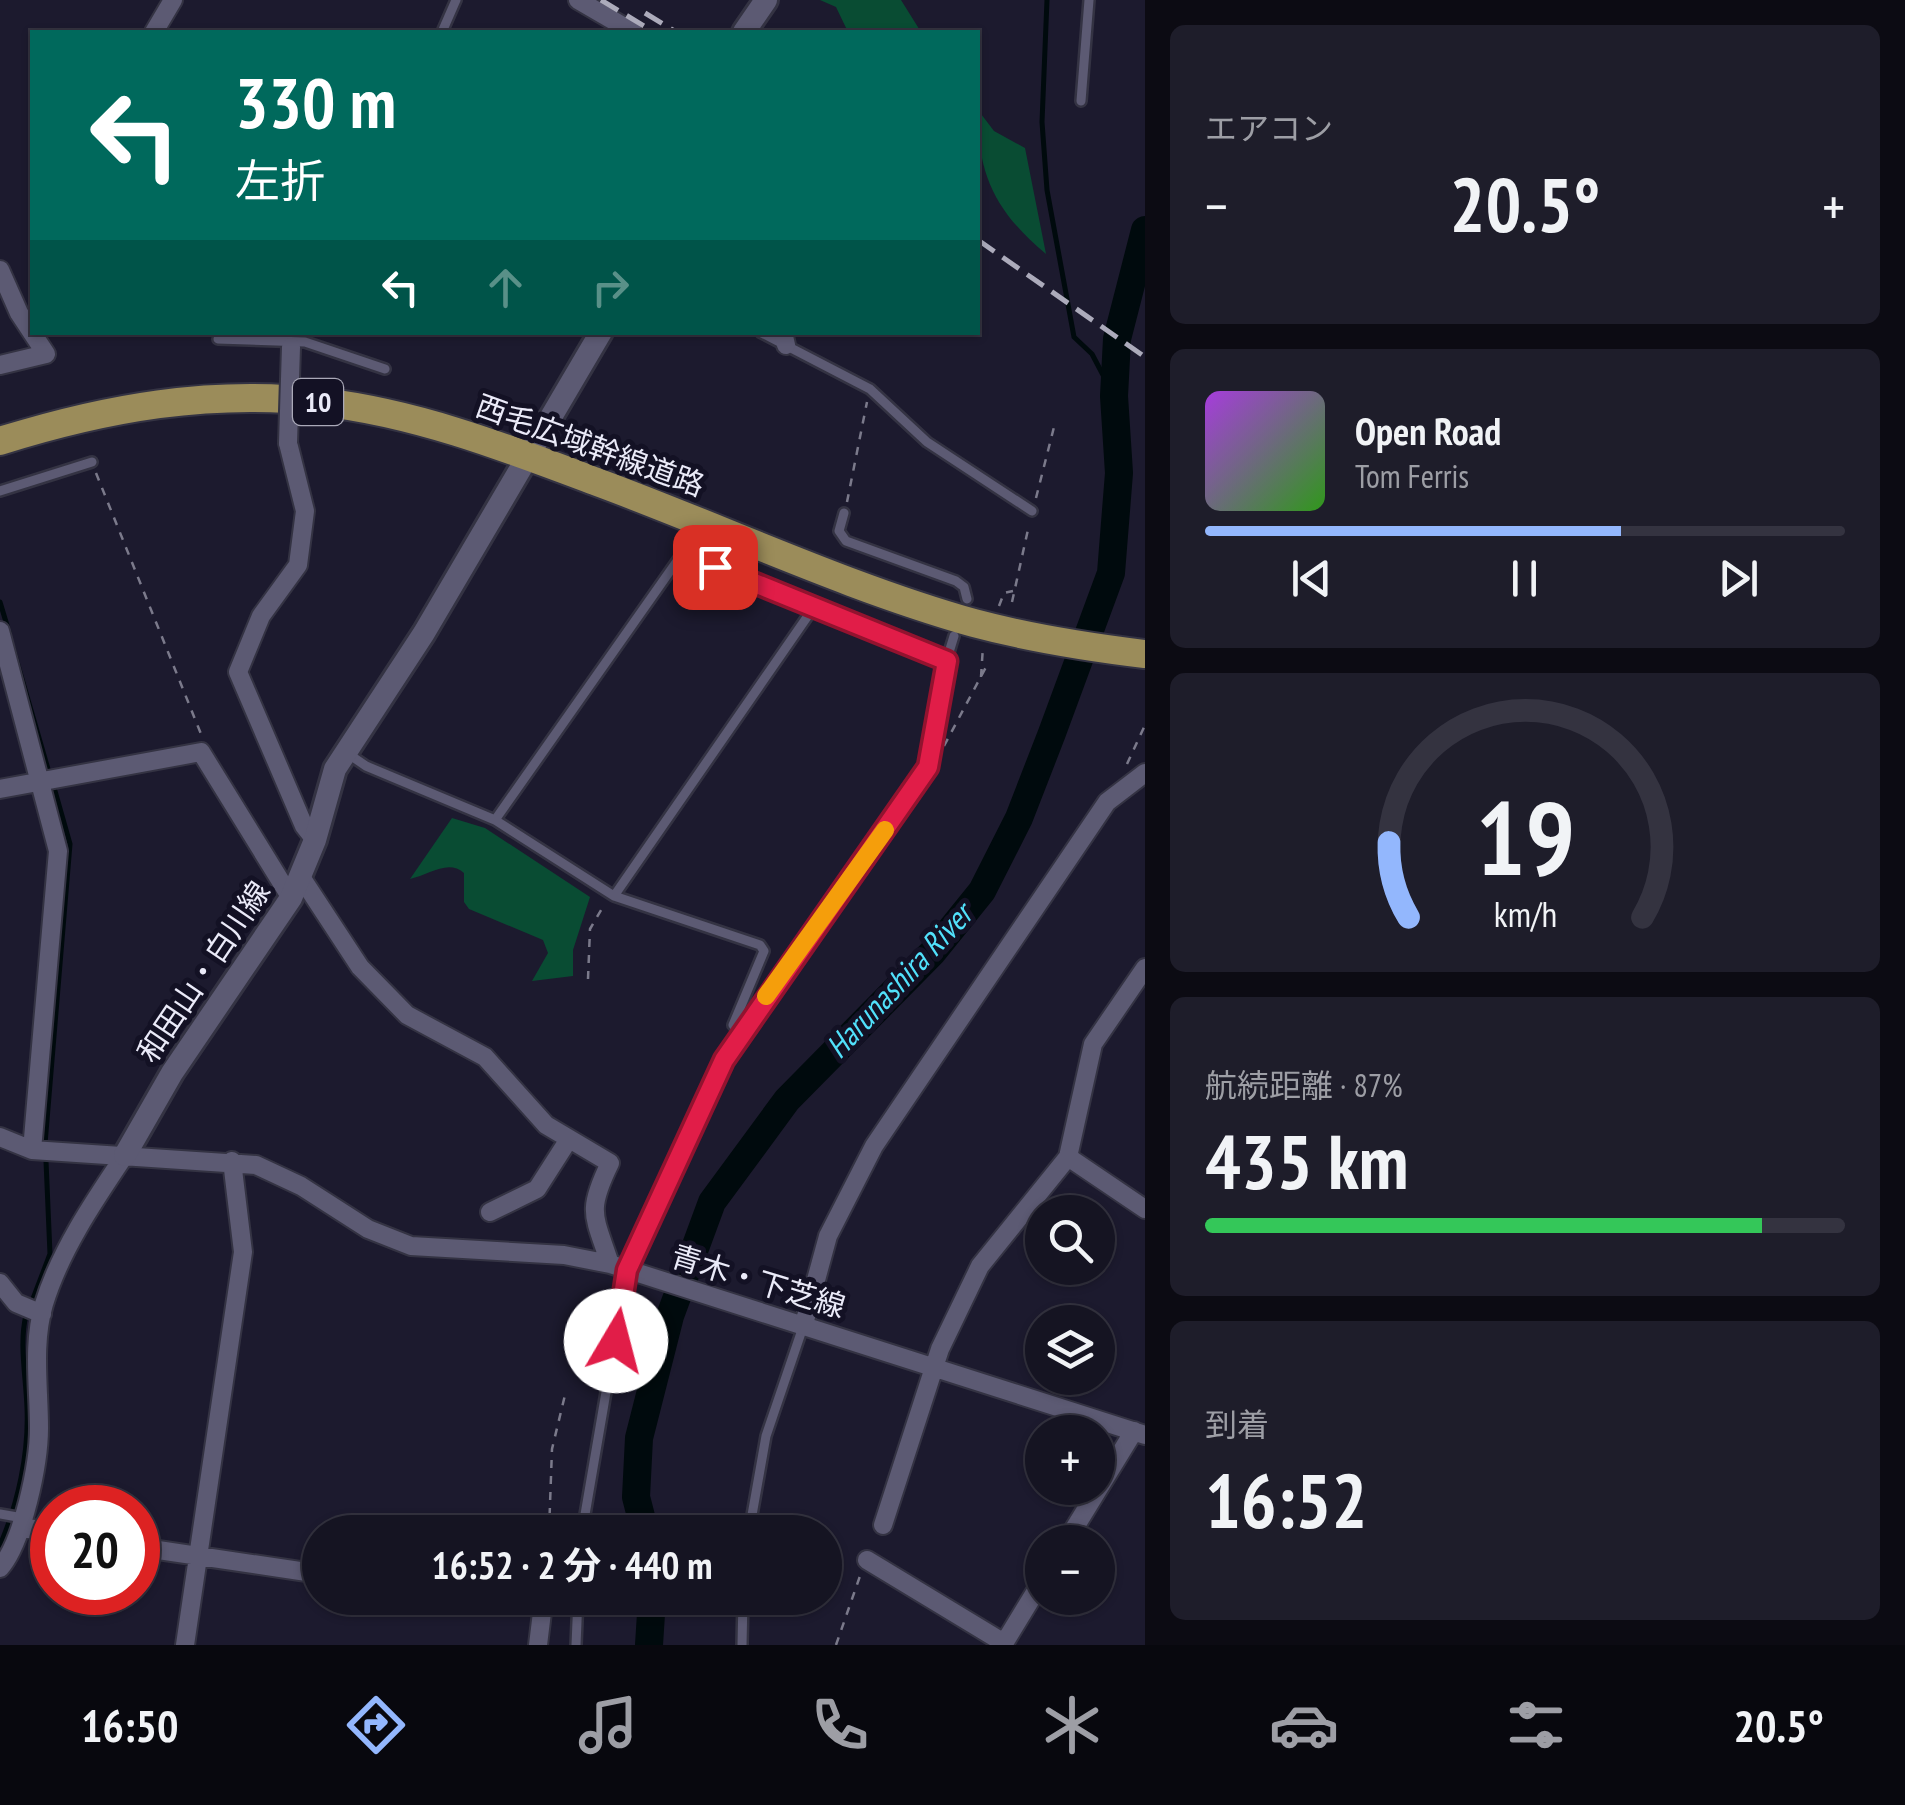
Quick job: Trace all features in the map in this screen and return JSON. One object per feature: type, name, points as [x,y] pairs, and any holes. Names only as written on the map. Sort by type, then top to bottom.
[{"type":"main road","name":"西毛広域幹線道路","points":[[0,441],[68,421],[152,404],[271,398],[391,414],[527,456],[996,629],[1145,654]]},
{"type":"street","points":[[155,30],[174,0]]},
{"type":"street","points":[[578,0],[630,30]]},
{"type":"street","points":[[745,30],[766,0]]},
{"type":"street","points":[[0,270],[30,330]]},
{"type":"street","points":[[0,365],[46,354],[33,335]]},
{"type":"street","name":"和田山・白川線","points":[[0,1568],[22,1521],[39,1434],[40,1313],[84,1215],[125,1155],[172,1073],[296,888],[315,840],[324,794],[345,751],[424,633],[599,335]]},
{"type":"street","points":[[291,340],[288,443],[305,511],[298,565],[261,616],[238,672],[238,682],[269,738],[304,826],[315,840]]},
{"type":"street","points":[[0,631],[43,780],[58,851],[32,1150]]},
{"type":"street","points":[[0,788],[202,752],[296,888],[360,967],[407,1015],[485,1057],[546,1125],[610,1163],[593,1198],[592,1210],[627,1270]]},
{"type":"street","points":[[796,1322],[828,1236],[886,1125],[1107,802],[1145,774]]},
{"type":"street","points":[[883,1525],[934,1366],[980,1266],[1068,1158],[1093,1044],[1145,968]]},
{"type":"street","name":"青木・下芝線","points":[[0,1137],[32,1150],[232,1161],[284,1177],[368,1229],[411,1246],[564,1255],[627,1270],[1140,1433]]},
{"type":"street","points":[[490,1212],[537,1189],[569,1139]]},
{"type":"street","points":[[1068,1158],[1145,1209]]},
{"type":"street","points":[[185,1645],[243,1252],[232,1161]]},
{"type":"street","points":[[0,1283],[19,1304],[40,1313]]},
{"type":"street","points":[[1078,1525],[1140,1433]]},
{"type":"street","points":[[22,1521],[30,1524]]},
{"type":"street","points":[[160,1551],[302,1572]]},
{"type":"street","points":[[867,1560],[1004,1644],[1025,1609]]},
{"type":"street","points":[[538,1645],[542,1615]]},
{"type":"lane","points":[[443,30],[456,0]]},
{"type":"lane","points":[[1082,102],[1089,0]]},
{"type":"lane","points":[[785,339],[870,389],[926,442],[1032,511]]},
{"type":"lane","points":[[218,340],[291,340],[385,369]]},
{"type":"lane","points":[[0,491],[92,462]]},
{"type":"lane","points":[[844,513],[839,531],[846,541],[956,581],[964,586],[967,599]]},
{"type":"lane","points":[[495,820],[682,554],[696,518]]},
{"type":"lane","points":[[682,554],[947,661]]},
{"type":"lane","points":[[614,896],[814,607]]},
{"type":"lane","points":[[585,1515],[627,1270],[740,1033],[928,767],[954,636]]},
{"type":"lane","points":[[345,751],[366,766],[495,820],[614,896],[760,945],[764,951],[733,1025],[740,1033]]},
{"type":"lane","points":[[752,1515],[770,1420],[796,1322]]},
{"type":"lane","points":[[0,1514],[22,1521]]},
{"type":"lane","points":[[576,1645],[577,1615]]},
{"type":"lane","points":[[742,1645],[743,1615]]},
{"type":"path","points":[[844,513],[870,389]]},
{"type":"path","points":[[1012,602],[1054,427]]},
{"type":"path","points":[[92,462],[202,738],[202,752]]},
{"type":"path","points":[[981,678],[1004,594],[1014,590]]},
{"type":"path","points":[[928,767],[952,735],[986,667]]},
{"type":"path","points":[[1126,767],[1145,725]]},
{"type":"path","points":[[588,979],[590,929],[596,912],[614,896]]},
{"type":"path","points":[[550,1515],[552,1449],[565,1395]]},
{"type":"path","points":[[836,1645],[867,1560]]},
{"type":"green space","points":[[820,0],[901,0],[920,30],[847,30],[836,7]]},
{"type":"green space","points":[[980,113],[994,131],[1025,148],[1046,254],[1002,207],[981,154]]},
{"type":"green space","points":[[452,818],[485,828],[590,897],[573,950],[573,976],[532,981],[548,953],[543,940],[469,909],[464,902],[464,873],[458,869],[445,868],[410,879]]},
{"type":"waterway","points":[[1047,0],[1042,122],[1047,190],[1074,337],[1092,354],[1114,396]]},
{"type":"waterway","name":"Harunashira River","points":[[641,1515],[636,1497],[639,1438],[670,1316],[712,1202],[787,1100],[932,953],[982,891],[1019,818],[1111,573],[1119,473],[1114,396],[1117,339],[1145,230]]},
{"type":"waterway","points":[[0,602],[9,632]]},
{"type":"waterway","points":[[13,648],[48,769]]},
{"type":"waterway","points":[[45,1144],[70,844],[55,791]]},
{"type":"waterway","points":[[31,1304],[50,1254],[46,1161]]},
{"type":"waterway","points":[[0,1545],[17,1496],[26,1443],[26,1315]]},
{"type":"waterway","name":"Harunashira River","points":[[649,1645],[651,1615]]},
{"type":"railway","points":[[601,0],[651,30]]},
{"type":"railway","points":[[645,13],[673,30]]},
{"type":"railway","points":[[980,241],[1145,357]]},
{"type":"slow traffic","points":[[766,996],[885,830]]},
{"type":"route","points":[[616,1341],[627,1270],[724,1060],[928,767],[939,686],[947,661],[715,567]]}]
